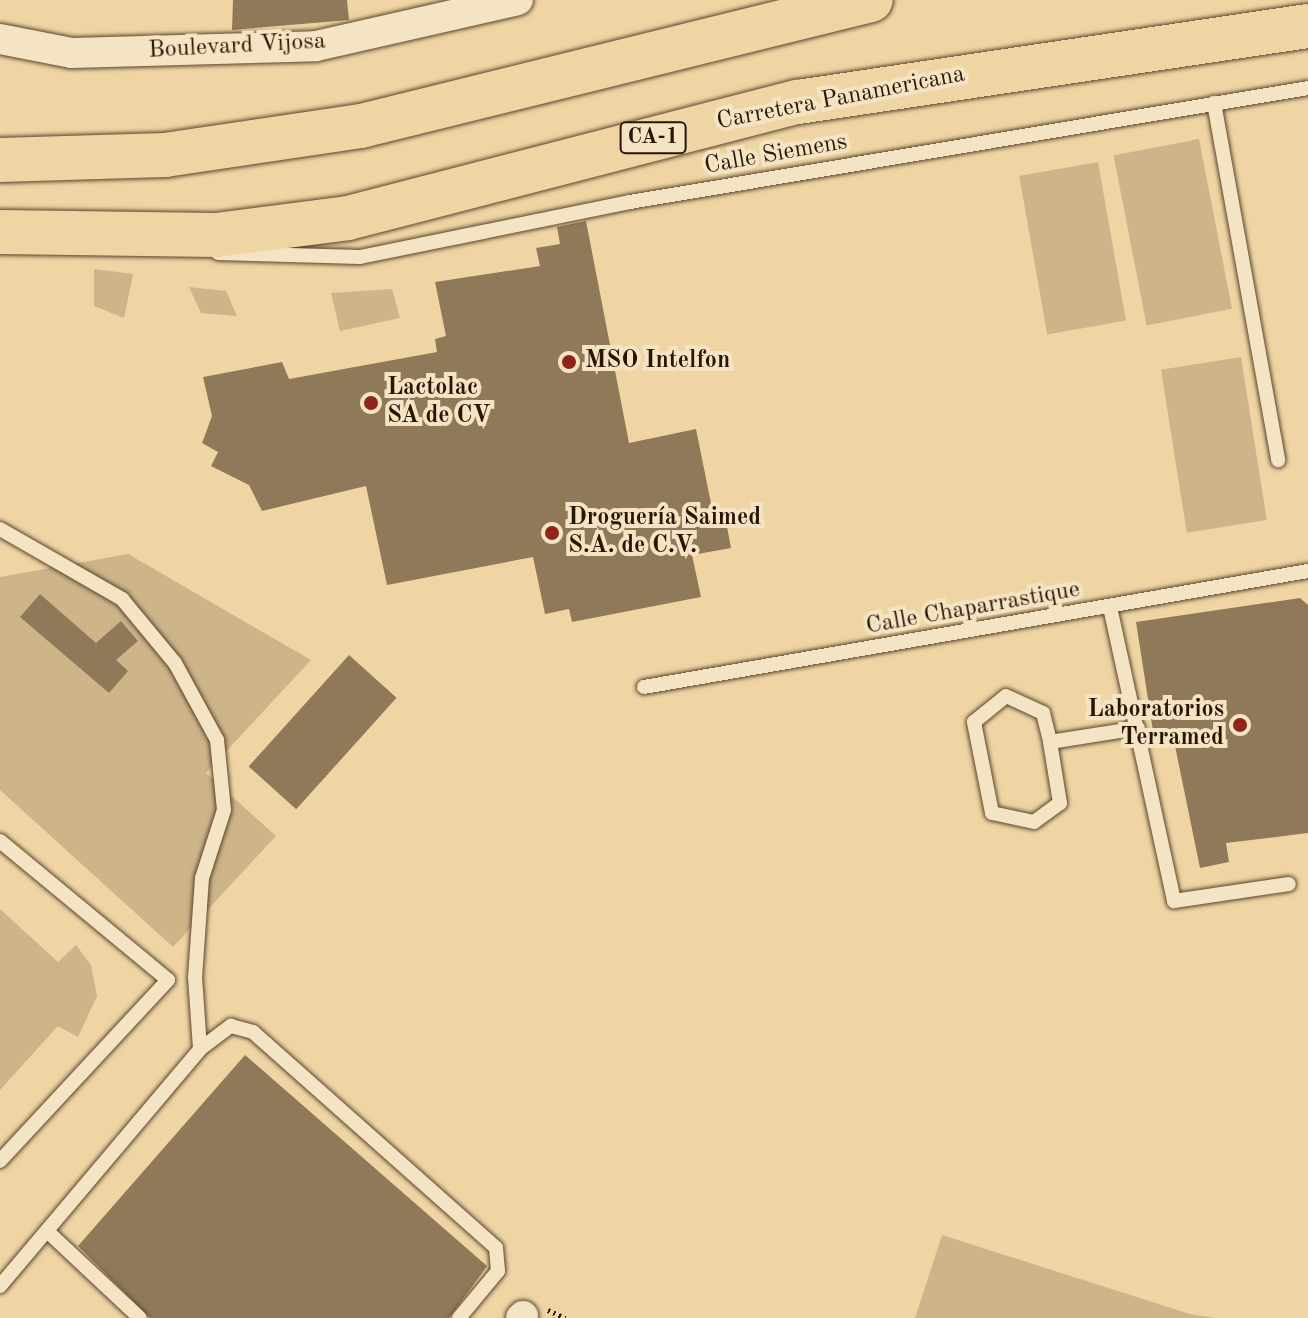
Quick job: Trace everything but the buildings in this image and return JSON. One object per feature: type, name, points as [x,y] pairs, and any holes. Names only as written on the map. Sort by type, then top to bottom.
[{"type":"main road","points":[[0,160],[165,155],[361,126],[871,0]]},
{"type":"main road","name":"Carretera Panamericana","points":[[3,233],[110,237],[216,235],[348,218],[798,102],[1308,26]]},
{"type":"street","name":"Boulevard Vijosa","points":[[0,39],[72,53],[316,46],[518,0]]},
{"type":"lane","name":"Calle Siemens","points":[[110,237],[235,255],[360,257],[630,202],[1308,88]]},
{"type":"lane","points":[[1214,103],[1278,460]]},
{"type":"lane","points":[[0,529],[122,599],[175,663],[217,740],[224,810],[202,878],[195,977],[200,1049]]},
{"type":"lane","name":"Calle Chaparrastique","points":[[644,687],[1308,571]]},
{"type":"lane","points":[[1110,607],[1174,901],[1289,884]]},
{"type":"lane","points":[[1006,696],[1033,703],[1050,742],[1060,803],[1054,811],[1023,824],[992,813],[974,722],[981,709],[1006,696]]},
{"type":"lane","points":[[1050,742],[1138,728]]},
{"type":"lane","points":[[0,841],[168,980],[0,1161]]},
{"type":"lane","points":[[0,1286],[200,1049],[231,1026],[253,1032],[496,1248],[498,1271],[459,1318]]},
{"type":"lane","points":[[47,1231],[140,1318]]},
{"type":"shaded area","points":[[1199,139],[1232,309],[1147,325],[1114,156]]},
{"type":"shaded area","points":[[1098,162],[1126,321],[1047,334],[1019,176]]},
{"type":"shaded area","points":[[94,269],[133,274],[124,318],[94,306]]},
{"type":"shaded area","points":[[189,287],[226,291],[237,316],[201,313]]},
{"type":"shaded area","points":[[392,289],[400,318],[340,331],[331,293]]},
{"type":"shaded area","points":[[1241,357],[1267,520],[1187,533],[1161,370]]},
{"type":"shaded area","points":[[128,554],[311,660],[206,773],[276,836],[173,947],[0,790],[0,577]]},
{"type":"shaded area","points":[[0,909],[58,962],[76,945],[91,965],[97,996],[78,1037],[58,1026],[0,1090]]},
{"type":"shaded area","points":[[942,1235],[1190,1314],[1215,1318],[915,1318]]},
{"type":"place","name":"MSO Intelfon","points":[[569,362]]},
{"type":"place","name":"Lactolac SA de CV","points":[[371,403]]},
{"type":"place","name":"Droguería Saimed S.A. de C.V.","points":[[552,533]]},
{"type":"place","name":"Laboratorios Terramed","points":[[1240,725]]}]
